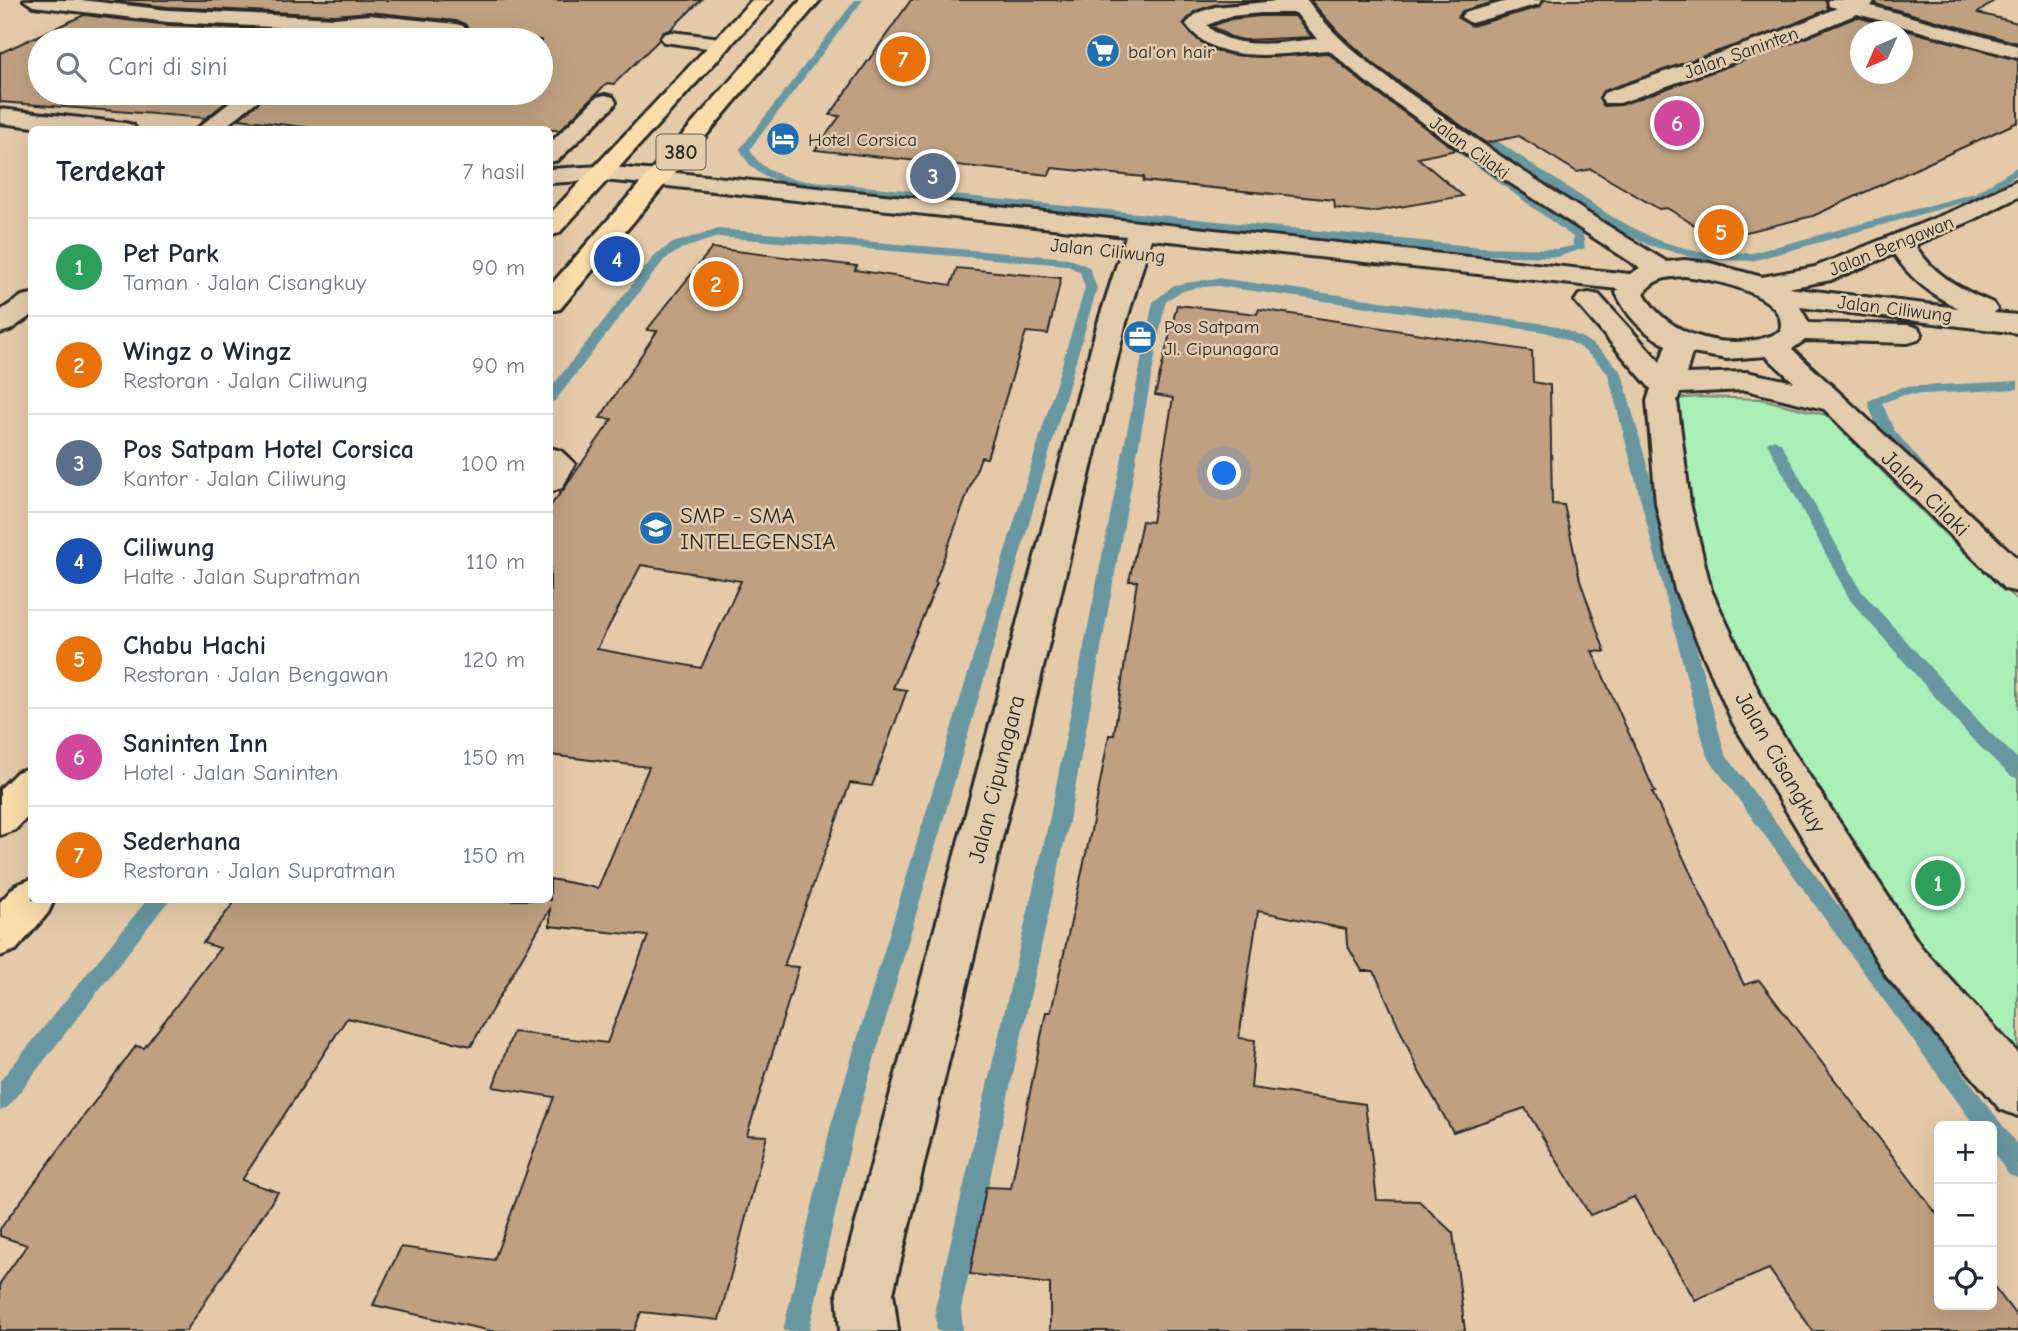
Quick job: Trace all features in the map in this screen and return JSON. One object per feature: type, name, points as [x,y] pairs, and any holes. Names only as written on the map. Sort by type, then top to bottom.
[{"type":"main road","name":"380","points":[[553,225],[763,0]]},
{"type":"main road","name":"380","points":[[553,300],[811,0]]},
{"type":"main road","points":[[0,817],[28,788]]},
{"type":"main road","points":[[0,935],[28,903]]},
{"type":"street","points":[[33,0],[168,16],[335,24],[357,22],[431,28]]},
{"type":"street","points":[[1471,17],[1532,0]]},
{"type":"street","points":[[1827,0],[1860,4],[2018,52]]},
{"type":"street","points":[[1300,4],[1226,10],[1201,18],[1196,24],[1203,37],[1230,47],[1334,44]]},
{"type":"street","name":"Jalan Cilaki","points":[[1300,4],[1334,44],[1382,83],[1503,170],[1662,270]]},
{"type":"street","name":"Jalan Saninten","points":[[1612,98],[1787,36],[1860,4]]},
{"type":"street","points":[[348,28],[389,6]]},
{"type":"street","points":[[671,38],[722,44]]},
{"type":"street","points":[[553,167],[605,102]]},
{"type":"street","points":[[211,126],[240,105]]},
{"type":"street","points":[[0,116],[89,126]]},
{"type":"street","points":[[553,170],[593,183]]},
{"type":"street","name":"Jalan Ciliwung","points":[[593,183],[1138,241],[1589,301],[1634,294]]},
{"type":"street","name":"Jalan Bengawan","points":[[1764,290],[1821,274],[1900,242],[1964,215],[2018,187]]},
{"type":"street","points":[[1551,274],[1585,255],[1589,238],[1586,223]]},
{"type":"street","name":"Jalan Ciliwung","points":[[1138,241],[1551,274],[1634,294]]},
{"type":"street","name":"Jalan Cipunagara","points":[[870,1331],[865,1293],[1108,340],[1138,241]]},
{"type":"street","points":[[1900,242],[1910,262],[1923,276],[1944,290],[1990,313],[2018,322]]},
{"type":"street","name":"Jalan Ciliwung","points":[[1662,270],[1684,268],[1709,271],[1764,290],[2018,322]]},
{"type":"street","points":[[1634,294],[1645,275],[1662,270]]},
{"type":"street","points":[[1764,290],[1786,305],[1796,326],[1784,340]]},
{"type":"street","name":"Jalan Ciliwung","points":[[1634,294],[1643,318],[1660,330],[1682,340],[1731,352],[1784,340],[1854,331],[2018,346]]},
{"type":"street","points":[[1589,301],[1665,386],[1711,379],[1744,380],[1774,384],[1834,402]]},
{"type":"street","points":[[0,324],[28,305]]},
{"type":"street","name":"Jalan Cisangkuy","points":[[1682,340],[1662,401],[1673,503],[1693,590],[1753,723],[1904,962],[2018,1091]]},
{"type":"street","name":"Jalan Cilaki","points":[[1784,340],[1834,402],[2018,580]]},
{"type":"street","points":[[553,460],[559,464],[553,475]]},
{"type":"green space","points":[[1672,399],[1761,399],[1826,415],[1951,540],[2018,601],[2018,1088],[1743,726],[1705,593]]},
{"type":"building","points":[[701,0],[670,30],[662,32],[659,40],[614,84],[607,83],[560,130],[553,130],[553,126],[295,126],[239,119],[255,105],[553,105],[553,28],[468,28],[456,21],[369,12],[335,15],[168,7],[114,1]]},
{"type":"building","points":[[911,0],[1261,0],[1214,5],[1195,11],[1183,24],[1198,40],[1214,50],[1232,55],[1272,57],[1328,53],[1363,83],[1456,150],[1418,158],[1463,196],[1371,212],[1335,208],[1334,200],[1143,181],[1144,177],[1052,168],[1049,175],[815,150],[840,116],[830,115]]},
{"type":"building","points":[[1310,0],[1501,0],[1462,11],[1458,18],[1472,26],[1540,7],[1544,0],[1826,0],[1829,9],[1779,30],[1603,91],[1599,99],[1604,106],[1621,105],[1857,17],[1872,21],[1850,21],[1850,84],[1913,84],[1913,32],[2018,60],[2018,122],[1813,216],[1717,239],[1667,208],[1659,209],[1591,169],[1577,172],[1519,136],[1486,143],[1374,64],[1339,33]]},
{"type":"building","points":[[1878,0],[1995,0],[1978,13],[2018,23],[2018,43],[1875,4]]},
{"type":"building","points":[[84,15],[168,25],[231,28],[55,28]]},
{"type":"building","points":[[1295,16],[1312,37],[1244,40],[1231,37],[1212,26],[1231,19]]},
{"type":"building","points":[[28,40],[28,104],[0,102],[0,53]]},
{"type":"building","points":[[39,105],[223,105],[206,118]]},
{"type":"building","points":[[712,248],[857,266],[855,270],[951,285],[957,268],[1061,278],[1048,334],[1026,332],[987,458],[981,457],[935,582],[937,583],[893,688],[907,690],[872,786],[850,783],[784,966],[799,967],[747,1135],[767,1136],[719,1320],[641,1312],[634,1331],[491,1331],[373,1305],[401,1247],[494,1260],[554,1097],[493,1087],[513,1032],[607,1043],[648,936],[550,926],[550,909],[471,1046],[347,1018],[242,1180],[278,1192],[186,1331],[0,1331],[0,1283],[27,1245],[0,1236],[0,1229],[136,1046],[144,1048],[220,948],[203,943],[234,903],[553,903],[553,880],[598,888],[649,767],[553,755],[553,502],[612,419],[600,418],[657,331],[647,330]],"holes":[[[641,565],[741,581],[701,668],[597,649]]]},
{"type":"building","points":[[1177,305],[1257,314],[1259,309],[1532,351],[1533,382],[1550,385],[1552,504],[1564,505],[1580,580],[1605,652],[1592,651],[1655,792],[1652,792],[1744,985],[1759,980],[1934,1210],[1934,1310],[1997,1310],[1997,1291],[2018,1318],[2018,1331],[1813,1331],[1769,1269],[1695,1300],[1634,1197],[1590,1215],[1525,1108],[1453,1132],[1417,1068],[1374,971],[1362,971],[1347,945],[1346,929],[1258,911],[1239,1038],[1255,1040],[1251,1088],[1365,1104],[1377,1200],[1419,1201],[1453,1233],[1465,1331],[1050,1331],[1050,1284],[970,1274],[986,1187],[1011,1188],[1046,1012],[1051,1012],[1109,735],[1114,735],[1137,581],[1129,581],[1142,521],[1152,522],[1173,398],[1155,395]]},
{"type":"waterway","points":[[859,0],[745,149],[752,163],[763,171],[791,182],[1481,251],[1557,253],[1579,248],[1579,236],[1460,149]]},
{"type":"waterway","points":[[1180,16],[1195,10],[1283,0]]},
{"type":"waterway","points":[[1202,50],[1228,54],[1315,55],[1340,64],[1375,87]]},
{"type":"waterway","points":[[1472,129],[1631,233],[1675,251],[1724,258],[1752,257],[1979,195],[2018,169]]},
{"type":"waterway","points":[[553,394],[660,257],[677,246],[717,233],[1068,262],[1085,270],[1091,288],[842,1129],[796,1331]]},
{"type":"waterway","points":[[950,1331],[948,1309],[1059,821],[1159,302],[1172,291],[1193,284],[1218,282],[1547,328],[1585,344],[1607,364],[1615,373],[1716,756],[1985,1121]]},
{"type":"waterway","points":[[1924,473],[1887,431],[1877,412],[1875,401],[1902,391],[2018,385]]},
{"type":"waterway","points":[[1774,443],[1856,596],[1979,734],[2018,771]]},
{"type":"waterway","points":[[0,1099],[157,903]]},
{"type":"waterway","points":[[1997,1137],[2018,1166]]},
{"type":"place","name":"bal'on hair","points":[[1103,51]]},
{"type":"place","name":"Sederhana","points":[[903,59]]},
{"type":"place","name":"Saninten Inn","points":[[1677,123]]},
{"type":"place","name":"Hotel Corsica","points":[[783,139]]},
{"type":"place","name":"Pos Satpam Hotel Corsica","points":[[933,176]]},
{"type":"place","name":"Chabu Hachi","points":[[1721,232]]},
{"type":"place","name":"Ciliwung","points":[[617,259]]},
{"type":"place","name":"Wingz o Wingz","points":[[716,284]]},
{"type":"place","name":"Pos Satpam Jl. Cipunagara","points":[[1140,337]]},
{"type":"place","name":"SMP - SMA INTELEGENSIA","points":[[656,528]]},
{"type":"place","name":"Pet Park","points":[[1938,883]]}]
